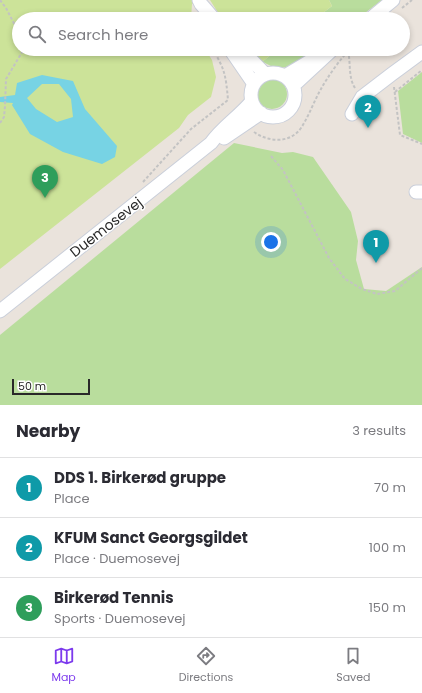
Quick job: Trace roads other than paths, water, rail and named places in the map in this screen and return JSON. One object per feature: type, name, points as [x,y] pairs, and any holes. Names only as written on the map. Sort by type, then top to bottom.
[{"type":"street","points":[[199,0],[208,12]]},
{"type":"street","points":[[379,12],[394,0]]},
{"type":"street","points":[[352,114],[362,97],[422,52]]},
{"type":"street","points":[[235,56],[254,84]]},
{"type":"street","points":[[248,56],[264,74]]},
{"type":"street","points":[[289,81],[323,56]]},
{"type":"street","points":[[264,74],[278,74],[289,81],[295,94],[294,102],[287,111],[276,116],[268,116],[261,113],[252,101],[251,92],[254,84],[258,78],[264,74]]},
{"type":"street","name":"Duemosevej","points":[[0,311],[211,143],[218,134],[252,101]]},
{"type":"street","name":"Duemosevej","points":[[211,143],[219,140],[261,113]]},
{"type":"water","points":[[42,75],[73,81],[85,109],[117,146],[115,157],[102,164],[63,152],[30,134],[12,105],[13,103],[0,102],[0,97],[15,95],[17,83]],"holes":[[[42,84],[59,84],[71,99],[73,117],[57,122],[36,109],[27,98]]]},
{"type":"place","name":"KFUM Sanct Georgsgildet","points":[[368,128]]},
{"type":"place","name":"Birkerød Tennis","points":[[45,198]]},
{"type":"place","name":"DDS 1. Birkerød gruppe","points":[[376,263]]}]
